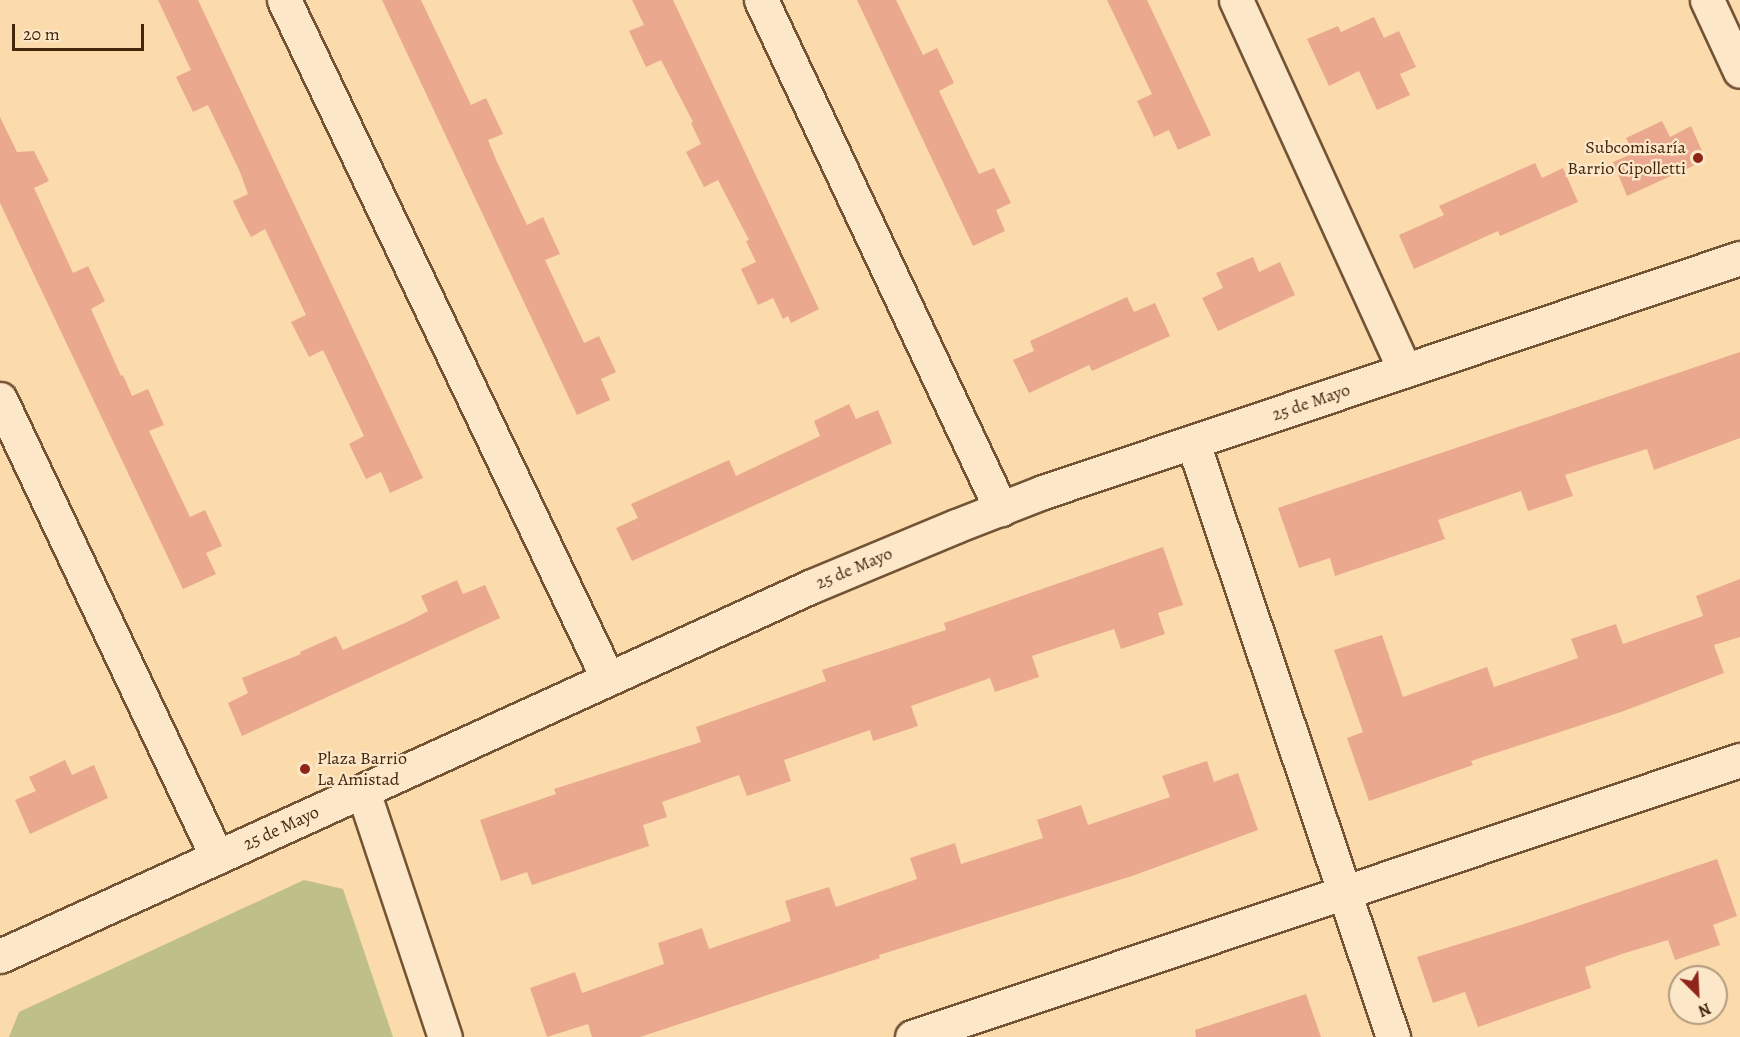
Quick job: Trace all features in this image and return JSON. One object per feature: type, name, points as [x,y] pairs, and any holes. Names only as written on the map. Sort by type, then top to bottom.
[{"type":"street","points":[[284,0],[608,679]]},
{"type":"street","points":[[761,0],[1001,509]]},
{"type":"street","points":[[1236,0],[1406,370]]},
{"type":"street","points":[[1707,0],[1740,71]]},
{"type":"street","name":"25 de Mayo","points":[[0,956],[845,571],[1001,509],[1740,258]]},
{"type":"street","points":[[0,399],[217,857]]},
{"type":"street","points":[[1193,443],[1393,1037]]},
{"type":"street","points":[[912,1037],[1740,760]]},
{"type":"street","points":[[363,791],[445,1037]]},
{"type":"green space","points":[[304,880],[343,889],[393,1037],[9,1037],[19,1012]]},
{"type":"building","points":[[158,0],[198,0],[423,478],[390,493],[381,472],[366,479],[349,444],[364,436],[323,350],[309,357],[291,322],[306,315],[265,229],[251,237],[241,218],[233,201],[248,194],[240,172],[208,105],[193,112],[176,77],[191,70]]},
{"type":"building","points":[[382,0],[421,0],[471,105],[486,98],[503,134],[488,140],[497,162],[527,225],[543,217],[560,254],[545,260],[584,343],[599,336],[616,372],[601,379],[610,400],[577,415]]},
{"type":"building","points":[[632,0],[673,0],[819,309],[791,323],[788,316],[783,319],[773,298],[758,305],[741,269],[756,262],[746,241],[749,240],[718,180],[704,187],[686,152],[701,144],[691,123],[693,122],[661,60],[646,67],[629,31],[644,25]]},
{"type":"building","points":[[857,0],[896,0],[923,55],[937,48],[954,83],[939,91],[979,174],[994,168],[1011,203],[996,210],[1005,231],[973,246]]},
{"type":"building","points":[[1107,0],[1147,0],[1211,135],[1178,150],[1169,130],[1154,137],[1137,101],[1152,94]]},
{"type":"building","points":[[1374,17],[1384,38],[1399,31],[1416,67],[1400,74],[1410,95],[1377,110],[1359,71],[1329,86],[1307,39],[1338,26],[1341,32]]},
{"type":"building","points":[[0,117],[17,152],[34,151],[49,181],[34,188],[73,273],[88,266],[105,301],[91,309],[121,376],[123,375],[132,396],[148,389],[164,425],[149,431],[190,517],[205,510],[222,546],[206,553],[216,574],[183,589],[0,203]]},
{"type":"building","points":[[1662,121],[1670,137],[1691,126],[1706,160],[1627,196],[1613,162],[1634,153],[1626,138]]},
{"type":"building","points":[[1535,163],[1542,178],[1563,168],[1578,202],[1500,236],[1498,231],[1414,269],[1399,235],[1444,215],[1439,206]]},
{"type":"building","points":[[1253,257],[1259,272],[1280,262],[1295,295],[1218,331],[1202,298],[1223,288],[1216,273]]},
{"type":"building","points":[[1127,297],[1134,312],[1155,303],[1170,336],[1092,371],[1089,365],[1029,393],[1013,360],[1034,351],[1030,341]]},
{"type":"building","points":[[1740,352],[1740,438],[1654,470],[1647,449],[1565,475],[1573,496],[1528,511],[1521,491],[1438,520],[1445,539],[1335,576],[1330,558],[1299,568],[1278,508]]},
{"type":"building","points":[[849,404],[856,419],[878,410],[892,443],[632,561],[616,528],[638,518],[631,504],[729,460],[736,476],[820,436],[814,421]]},
{"type":"building","points":[[1163,547],[1183,605],[1158,613],[1165,634],[1121,649],[1114,629],[1032,656],[1039,677],[995,692],[990,678],[911,706],[918,726],[873,741],[870,730],[784,760],[791,781],[747,796],[739,775],[662,802],[667,817],[643,825],[649,846],[532,885],[527,872],[501,881],[480,820],[556,794],[554,789],[701,742],[696,727],[826,681],[822,670],[946,630],[944,623]]},
{"type":"building","points":[[1740,579],[1740,637],[1714,645],[1724,673],[1621,712],[1471,761],[1473,765],[1369,801],[1347,738],[1363,732],[1334,650],[1382,635],[1403,697],[1487,667],[1494,687],[1578,658],[1571,639],[1616,624],[1623,644],[1703,616],[1696,596]]},
{"type":"building","points":[[457,580],[463,594],[485,585],[500,618],[242,736],[228,703],[248,693],[242,678],[301,654],[300,652],[336,636],[343,650],[407,622],[428,611],[421,596]]},
{"type":"building","points":[[65,760],[72,775],[94,765],[108,798],[30,834],[15,800],[36,791],[29,777]]},
{"type":"building","points":[[1207,761],[1214,782],[1238,773],[1258,830],[1132,876],[879,955],[880,958],[640,1037],[592,1037],[588,1024],[547,1037],[530,988],[575,972],[582,993],[664,964],[658,943],[702,928],[709,949],[791,921],[785,901],[829,887],[836,907],[917,879],[910,858],[955,843],[961,864],[1043,838],[1037,820],[1081,805],[1088,825],[1170,797],[1162,776]]},
{"type":"building","points":[[1717,859],[1737,916],[1713,925],[1720,945],[1675,960],[1668,940],[1625,953],[1585,967],[1591,988],[1478,1027],[1465,992],[1433,1003],[1417,957],[1524,924]]},
{"type":"building","points":[[1306,994],[1321,1037],[1196,1037],[1195,1030]]},
{"type":"place","name":"Subcomisaría Barrio Cipolletti","points":[[1698,158]]},
{"type":"place","name":"Plaza Barrio La Amistad","points":[[305,769]]}]
